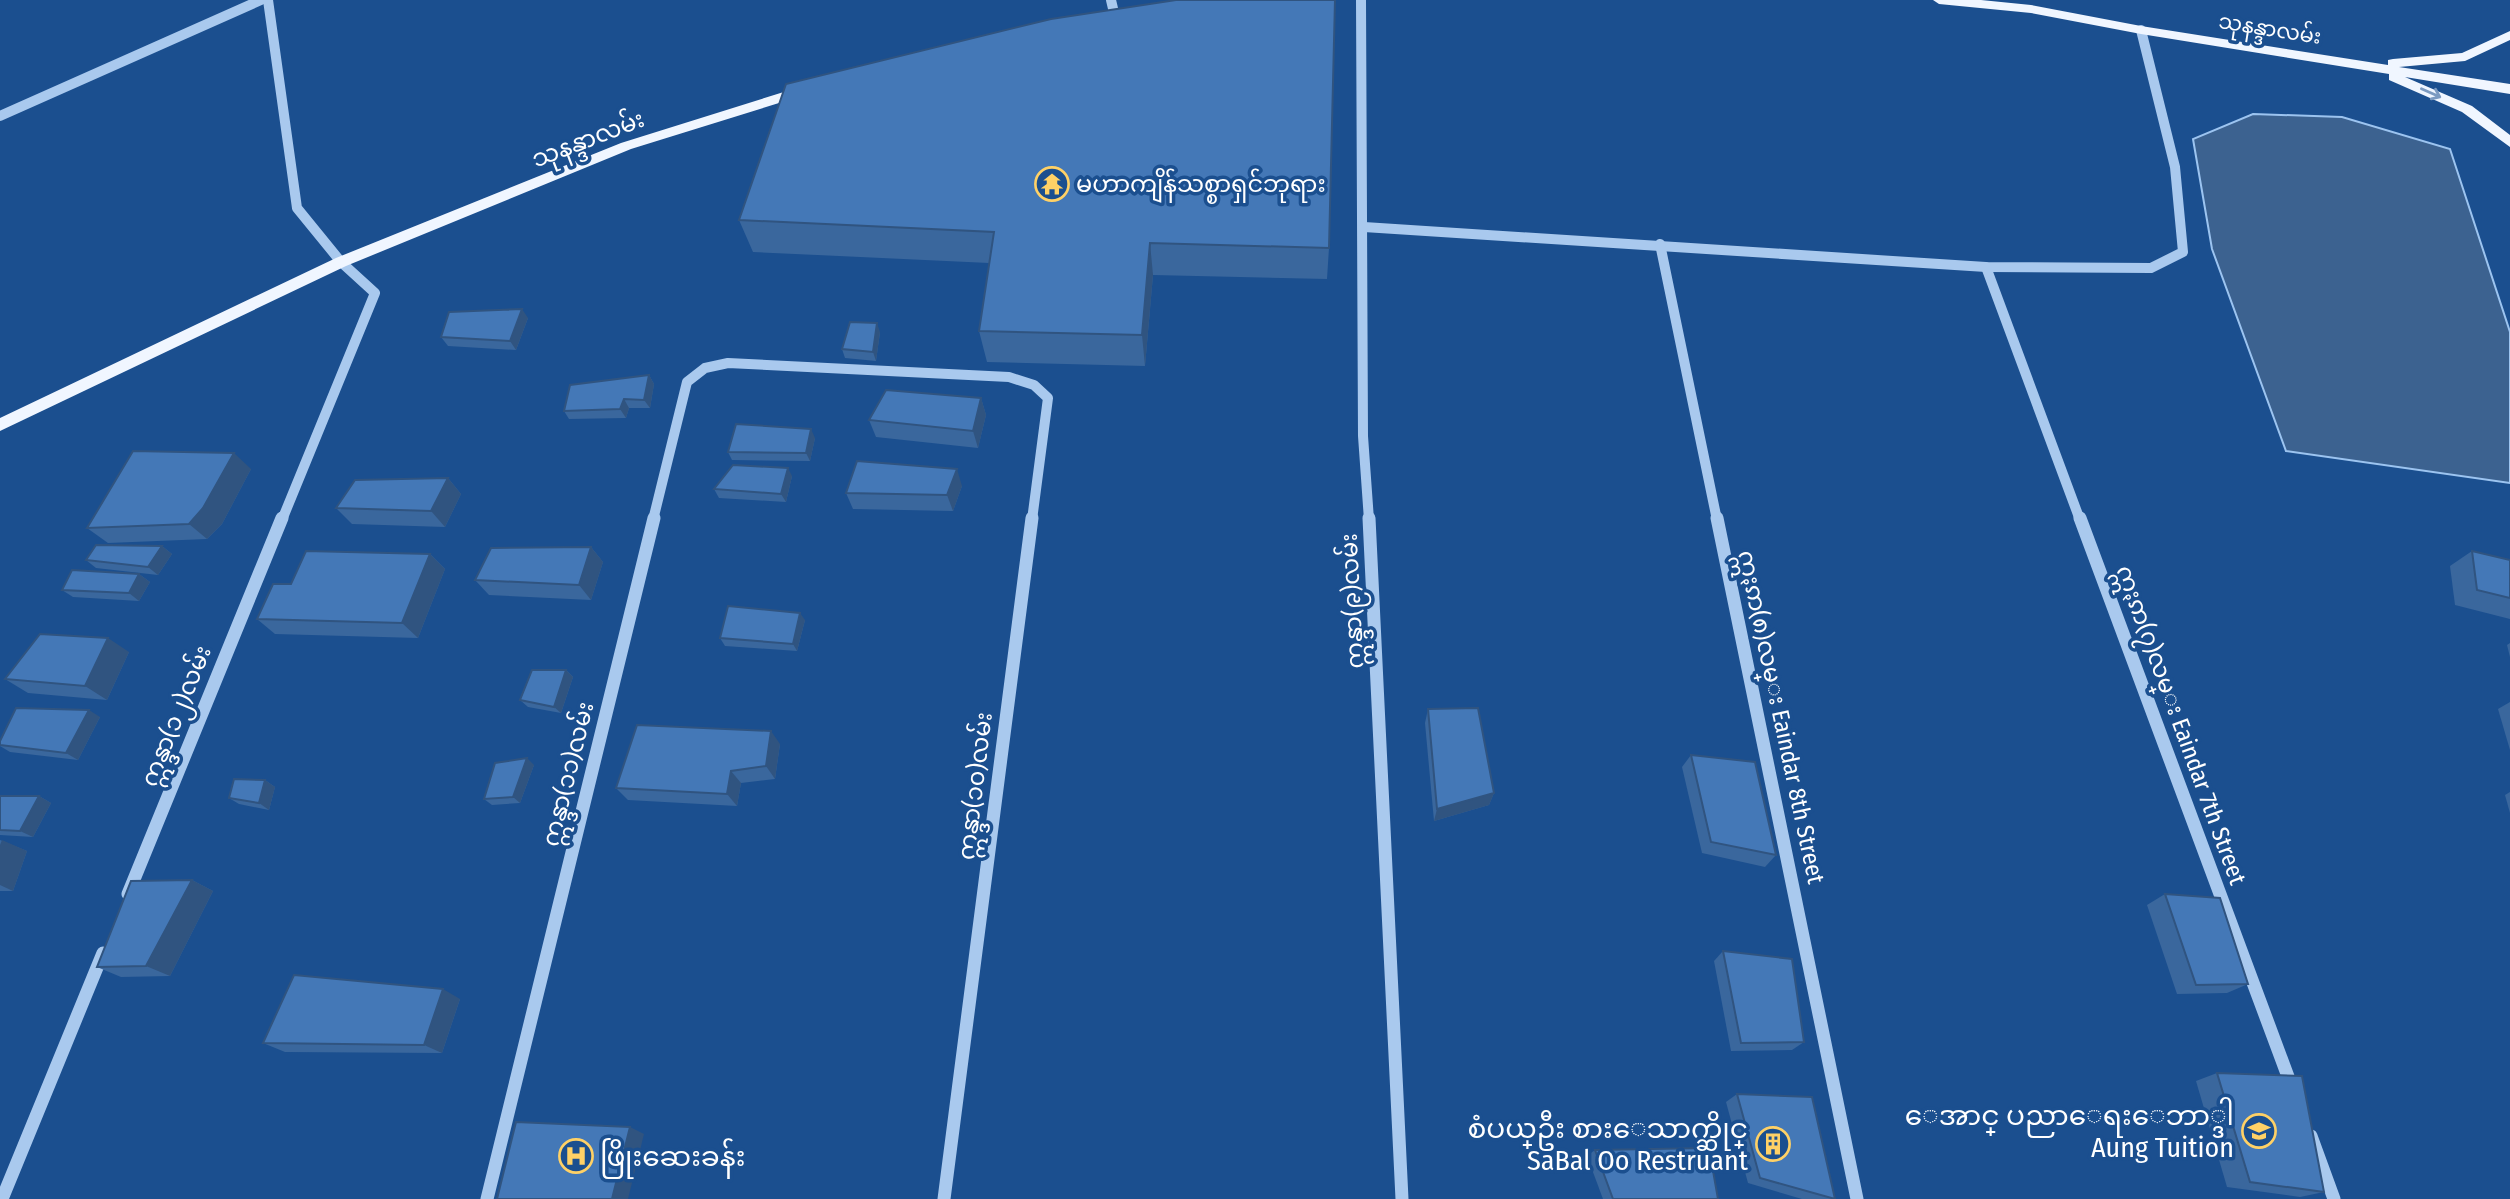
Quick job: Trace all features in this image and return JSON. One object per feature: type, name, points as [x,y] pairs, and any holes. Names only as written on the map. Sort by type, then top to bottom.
[{"type":"main road","name":"သုနန္ဒာလမ်း","points":[[1939,0],[2031,5],[2141,30],[2510,89]]},
{"type":"main road","points":[[2368,65],[2465,57],[2510,35]]},
{"type":"main road","points":[[2368,65],[2467,109],[2510,142]]},
{"type":"main road","name":"သုနန္ဒာလမ်း","points":[[0,425],[341,262],[626,146],[822,85]]},
{"type":"street","points":[[0,116],[261,0]]},
{"type":"street","points":[[268,0],[298,208],[341,262]]},
{"type":"street","points":[[1111,0],[1114,18]]},
{"type":"street","name":"ဣန္ဒာ(၉)လမ်း","points":[[1361,0],[1363,436],[1374,592],[1402,1199]]},
{"type":"street","points":[[1364,227],[1986,267],[2151,268],[2183,252],[2183,210],[2170,133],[2141,30]]},
{"type":"street","name":"ဣႏၵာ(၈)လမ္း Eaindar 8th Street","points":[[1660,244],[1857,1199]]},
{"type":"street","name":"ဣန္ဒာ(၁၂)လမ်း","points":[[125,901],[375,293],[341,262]]},
{"type":"street","name":"ဣႏၵာ(၇)လမ္း Eaindar 7th Street","points":[[1986,267],[2334,1199]]},
{"type":"street","name":"ဣန္ဒာ(၁၀)လမ်း","points":[[705,368],[728,363],[1009,377],[1034,384],[1048,398],[944,1199]]},
{"type":"street","name":"ဣန္ဒာ(၁၁)လမ်း","points":[[487,1199],[687,382],[705,368]]},
{"type":"street","points":[[2,1199],[109,940]]},
{"type":"water","points":[[2253,114],[2342,117],[2450,149],[2510,332],[2510,483],[2286,451],[2212,249],[2193,139]]},
{"type":"building","name":"မဟာကျိန်သစ္စာရှင်ဘုရား","points":[[1176,0],[1335,0],[1329,248],[1150,243],[1142,335],[979,331],[994,232],[739,220],[786,84],[1051,19]]},
{"type":"building","points":[[522,309],[510,341],[441,337],[449,312]]},
{"type":"building","points":[[850,322],[877,323],[873,352],[842,349]]},
{"type":"building","points":[[649,375],[644,400],[624,399],[620,409],[564,411],[570,385]]},
{"type":"building","points":[[886,390],[981,398],[973,431],[869,420]]},
{"type":"building","points":[[736,424],[811,429],[806,453],[728,452]]},
{"type":"building","points":[[133,451],[234,453],[203,508],[189,524],[87,528]]},
{"type":"building","points":[[857,461],[957,469],[947,495],[846,493]]},
{"type":"building","points":[[733,465],[788,468],[781,494],[714,489]]},
{"type":"building","points":[[448,478],[431,511],[336,508],[355,480]]},
{"type":"building","points":[[96,545],[162,546],[148,567],[86,560]]},
{"type":"building","points":[[591,547],[579,585],[475,580],[491,548]]},
{"type":"building","points":[[306,551],[430,554],[402,623],[257,619],[273,584],[291,584]]},
{"type":"building","points":[[2472,551],[2510,560],[2510,598],[2477,590]]},
{"type":"building","points":[[72,570],[139,574],[129,593],[62,590]]},
{"type":"building","points":[[728,606],[800,613],[793,644],[720,638]]},
{"type":"building","points":[[40,634],[108,638],[85,686],[5,679]]},
{"type":"building","points":[[532,670],[566,670],[554,707],[520,700]]},
{"type":"building","points":[[16,708],[89,710],[66,753],[0,745]]},
{"type":"building","points":[[1478,708],[1494,793],[1437,809],[1428,709]]},
{"type":"building","points":[[637,725],[771,731],[766,766],[731,771],[727,794],[616,788]]},
{"type":"building","points":[[1691,755],[1755,762],[1776,855],[1711,842]]},
{"type":"building","points":[[527,758],[513,797],[484,799],[495,763]]},
{"type":"building","points":[[234,779],[265,780],[259,803],[229,798]]},
{"type":"building","points":[[0,796],[39,796],[20,831],[0,830]]},
{"type":"building","points":[[192,880],[146,966],[97,967],[131,881]]},
{"type":"building","points":[[2165,894],[2220,898],[2248,984],[2196,985]]},
{"type":"building","points":[[1723,951],[1792,959],[1804,1042],[1741,1043]]},
{"type":"building","points":[[294,975],[443,989],[424,1045],[263,1043]]},
{"type":"building","name":"ေအာင္ ပညာေရးေဘာ္ဒါ Aung Tuition","points":[[2217,1073],[2302,1076],[2324,1192],[2250,1182]]},
{"type":"building","name":"စံပယ္ဦး စားေသာက္ဆိုင္ SaBal Oo Restruant","points":[[1737,1094],[1812,1097],[1835,1199],[1760,1178]]},
{"type":"building","points":[[516,1122],[630,1127],[612,1199],[497,1199]]},
{"type":"building","points":[[1709,1148],[1718,1199],[1613,1199],[1595,1150]]},
{"type":"place","name":"မဟာကျိန်သစ္စာရှင်ဘုရား","points":[[1052,184]]},
{"type":"place","name":"ေအာင္ ပညာေရးေဘာ္ဒါ Aung Tuition","points":[[2259,1131]]},
{"type":"place","name":"စံပယ္ဦး စားေသာက္ဆိုင္ SaBal Oo Restruant","points":[[1773,1144]]},
{"type":"place","name":"ဖြိုးဆေးခန်း","points":[[576,1156]]}]
